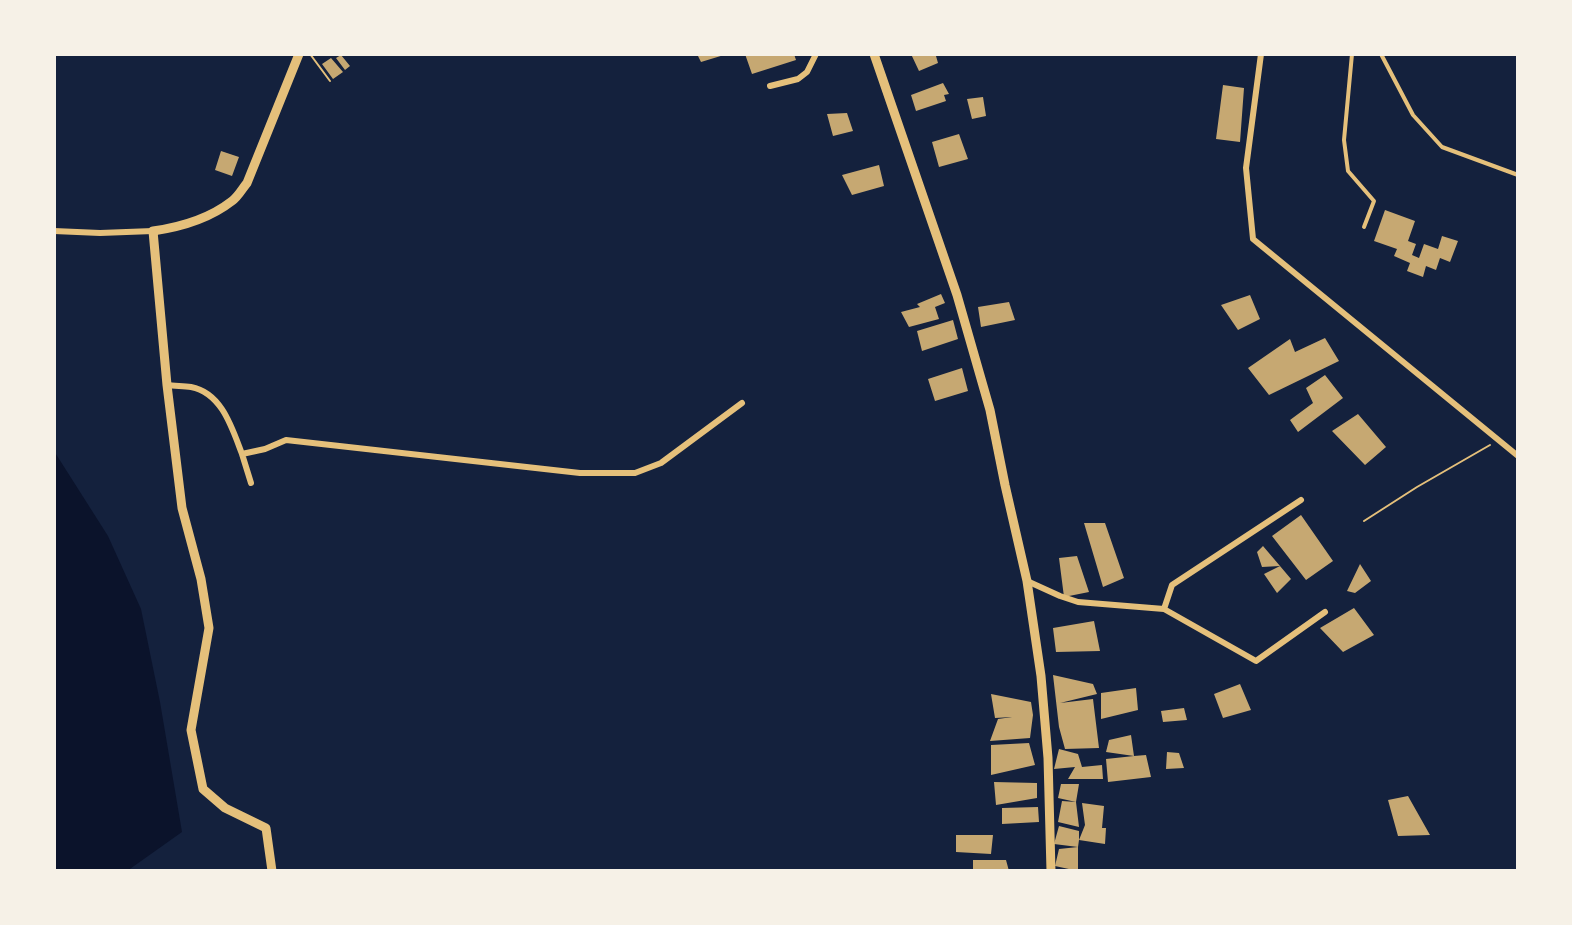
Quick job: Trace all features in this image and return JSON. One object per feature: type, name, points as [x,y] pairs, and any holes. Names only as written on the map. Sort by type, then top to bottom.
[{"type":"street","points":[[54,231],[153,231],[179,227],[207,216],[233,200],[247,183],[299,54]]},
{"type":"street","points":[[770,86],[798,79],[807,72],[816,54]]},
{"type":"street","points":[[874,54],[957,295],[987,400],[1027,581],[1041,676],[1048,758],[1051,871]]},
{"type":"street","points":[[1262,54],[1246,168],[1253,239],[1518,456]]},
{"type":"street","points":[[153,231],[167,385],[182,508],[201,579],[209,628],[191,730],[203,789],[225,808],[266,828],[272,871]]},
{"type":"street","points":[[167,385],[194,388],[215,399],[226,416],[251,483]]},
{"type":"street","points":[[242,454],[265,449],[286,440],[580,473],[635,472],[661,463],[742,403]]},
{"type":"street","points":[[1164,609],[1172,585],[1301,500]]},
{"type":"street","points":[[1027,581],[1078,602],[1164,609],[1256,661],[1324,612]]},
{"type":"lane","points":[[1352,54],[1344,140],[1348,171],[1374,201],[1364,227]]},
{"type":"lane","points":[[1381,54],[1413,115],[1442,147],[1518,175]]},
{"type":"path","points":[[310,54],[330,81]]},
{"type":"path","points":[[1364,521],[1417,487],[1497,441]]},
{"type":"water","points":[[54,451],[108,536],[141,609],[160,702],[182,832],[127,871],[54,871]]},
{"type":"building","points":[[697,54],[724,54],[724,55],[701,62]]},
{"type":"building","points":[[745,54],[794,54],[796,60],[752,74]]},
{"type":"building","points":[[911,54],[943,55],[936,56],[938,63],[919,71]]},
{"type":"building","points":[[341,55],[350,66],[345,70],[336,58]]},
{"type":"building","points":[[331,58],[343,72],[333,79],[322,64]]},
{"type":"building","points":[[943,83],[949,94],[944,95],[946,101],[916,111],[911,95]]},
{"type":"building","points":[[1223,85],[1244,88],[1240,142],[1216,139]]},
{"type":"building","points":[[983,97],[986,116],[972,119],[967,99]]},
{"type":"building","points":[[847,113],[853,131],[833,136],[827,114]]},
{"type":"building","points":[[959,134],[968,159],[939,167],[932,142]]},
{"type":"building","points":[[221,151],[239,157],[232,176],[215,170]]},
{"type":"building","points":[[879,165],[884,186],[852,195],[842,175]]},
{"type":"building","points":[[1385,210],[1415,221],[1408,241],[1416,244],[1412,255],[1419,258],[1424,244],[1438,249],[1442,236],[1458,241],[1450,262],[1440,258],[1436,270],[1426,266],[1423,277],[1407,271],[1410,263],[1394,256],[1397,249],[1374,241]]},
{"type":"building","points":[[941,294],[945,303],[935,307],[939,319],[909,327],[901,312],[920,307],[917,304]]},
{"type":"building","points":[[1250,295],[1260,319],[1238,330],[1221,305]]},
{"type":"building","points":[[1009,302],[1015,320],[981,327],[978,307]]},
{"type":"building","points":[[953,320],[958,339],[922,351],[917,331]]},
{"type":"building","points":[[1325,338],[1339,361],[1269,395],[1248,368],[1290,339],[1295,352]]},
{"type":"building","points":[[962,368],[968,391],[935,401],[928,379]]},
{"type":"building","points":[[1325,375],[1343,398],[1298,432],[1290,420],[1313,403],[1306,388]]},
{"type":"building","points":[[1358,414],[1386,447],[1365,465],[1332,431]]},
{"type":"building","points":[[1301,515],[1333,561],[1306,580],[1272,536]]},
{"type":"building","points":[[1084,523],[1105,523],[1124,578],[1103,587]]},
{"type":"building","points":[[1263,546],[1280,566],[1262,567],[1257,552]]},
{"type":"building","points":[[1077,556],[1089,592],[1064,597],[1059,558]]},
{"type":"building","points":[[1360,564],[1371,581],[1355,593],[1347,591]]},
{"type":"building","points":[[1280,566],[1291,579],[1277,593],[1264,574]]},
{"type":"building","points":[[1354,608],[1374,635],[1343,652],[1320,628]]},
{"type":"building","points":[[1094,621],[1100,651],[1056,652],[1053,628]]},
{"type":"building","points":[[1053,675],[1093,684],[1097,694],[1060,703],[1093,699],[1099,748],[1065,749],[1059,727]]},
{"type":"building","points":[[1240,684],[1251,710],[1223,718],[1214,694]]},
{"type":"building","points":[[1136,688],[1138,710],[1101,719],[1101,693]]},
{"type":"building","points":[[991,694],[1031,702],[1033,715],[1030,738],[990,741],[998,719],[1012,717],[995,718]]},
{"type":"building","points":[[1184,708],[1187,720],[1163,722],[1161,711]]},
{"type":"building","points":[[1131,735],[1134,756],[1106,752],[1109,740]]},
{"type":"building","points":[[1029,743],[1035,765],[991,775],[991,745]]},
{"type":"building","points":[[1059,749],[1078,754],[1082,767],[1102,765],[1103,779],[1068,779],[1075,767],[1054,769]]},
{"type":"building","points":[[1167,752],[1179,753],[1184,768],[1166,769]]},
{"type":"building","points":[[1146,755],[1151,777],[1108,782],[1106,759]]},
{"type":"building","points":[[994,782],[1037,783],[1037,798],[996,805]]},
{"type":"building","points":[[1061,784],[1079,784],[1076,802],[1058,798]]},
{"type":"building","points":[[1408,796],[1430,835],[1398,836],[1388,800]]},
{"type":"building","points":[[1062,801],[1076,802],[1079,827],[1058,822]]},
{"type":"building","points":[[1082,803],[1104,806],[1102,828],[1106,828],[1105,844],[1079,840],[1085,825]]},
{"type":"building","points":[[1038,807],[1039,822],[1002,824],[1002,808]]},
{"type":"building","points":[[1059,826],[1079,831],[1078,847],[1054,844]]},
{"type":"building","points":[[956,835],[993,835],[991,854],[956,852]]},
{"type":"building","points":[[1078,847],[1078,871],[1055,866],[1059,849]]},
{"type":"building","points":[[973,860],[1006,860],[1009,871],[973,871]]}]
